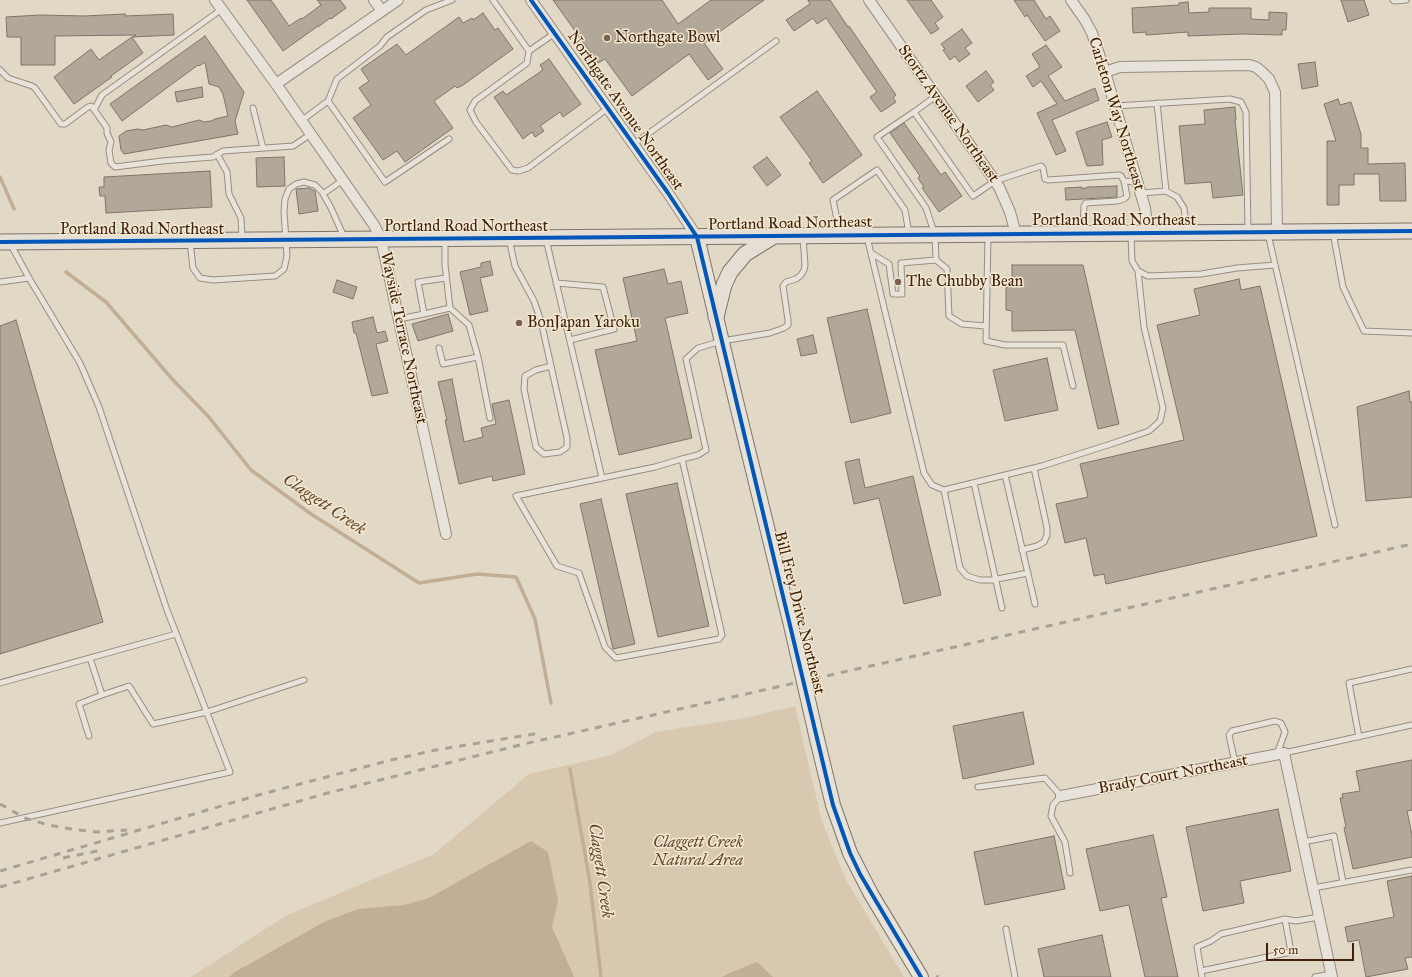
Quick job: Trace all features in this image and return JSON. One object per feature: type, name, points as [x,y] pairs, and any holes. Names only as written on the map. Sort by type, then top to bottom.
[{"type":"main road","name":"Portland Road Northeast","points":[[5,242],[1412,231]]},
{"type":"main road","points":[[716,317],[724,285],[730,272],[745,254],[774,236]]},
{"type":"street","name":"Wayside Terrace Northeast","points":[[215,0],[343,180],[374,225],[381,239],[446,534]]},
{"type":"street","points":[[374,0],[382,11]]},
{"type":"street","points":[[276,84],[398,0]]},
{"type":"street","name":"Stortz Avenue Northeast","points":[[869,0],[999,187],[1010,212],[1016,234]]},
{"type":"street","name":"Carleton Way Northeast","points":[[1071,0],[1092,33],[1105,72],[1145,208],[1148,234]]},
{"type":"street","name":"Northgate Avenue Northeast","points":[[534,1],[698,237]]},
{"type":"street","points":[[1105,72],[1120,67],[1248,65],[1256,67],[1262,72],[1269,79],[1275,92],[1272,232]]},
{"type":"street","name":"Bill Frey Drive Northeast","points":[[698,237],[833,805],[850,853],[871,894],[921,977]]},
{"type":"street","points":[[1281,754],[1303,842],[1331,976]]},
{"type":"street","name":"Brady Court Northeast","points":[[1061,796],[1281,754]]},
{"type":"lane","points":[[302,121],[328,101],[337,79],[380,46],[387,37],[426,10],[452,0]]},
{"type":"lane","points":[[493,0],[529,51],[527,63],[475,102],[470,110],[476,122],[512,170],[518,171],[528,168],[608,108]]},
{"type":"lane","points":[[1393,0],[1406,0]]},
{"type":"lane","points":[[94,110],[102,95],[222,9]]},
{"type":"lane","points":[[529,51],[555,33]]},
{"type":"lane","points":[[634,144],[776,41]]},
{"type":"lane","points":[[0,70],[8,78],[35,88],[61,124],[64,124],[91,106],[107,128],[107,133],[111,142],[109,150],[111,163],[115,167],[213,157],[223,152],[293,146],[311,134]]},
{"type":"lane","points":[[936,96],[877,137],[926,208],[935,235],[936,260]]},
{"type":"lane","points":[[1115,106],[1230,99],[1241,102],[1246,112],[1248,232]]},
{"type":"lane","points":[[328,101],[385,182],[449,139]]},
{"type":"lane","points":[[1157,103],[1166,191]]},
{"type":"lane","points":[[253,108],[263,148]]},
{"type":"lane","points":[[914,112],[973,196],[995,181],[1041,166],[1043,168],[1045,179],[1048,180],[1121,176],[1124,181],[1127,196],[1124,199],[1117,201],[1086,203],[1084,206],[1083,233]]},
{"type":"lane","points":[[218,154],[227,172],[229,194],[241,218],[242,241]]},
{"type":"lane","points":[[840,236],[834,200],[877,170],[905,210],[909,235]]},
{"type":"lane","points":[[323,194],[343,180]]},
{"type":"lane","points":[[1124,181],[1138,182]]},
{"type":"lane","points":[[190,241],[193,268],[200,278],[213,280],[275,276],[284,269],[287,256],[284,212],[287,194],[296,184],[304,182],[315,185],[323,194],[345,240]]},
{"type":"lane","points":[[1141,193],[1166,191],[1177,197],[1184,208],[1187,233]]},
{"type":"lane","points":[[1333,231],[1342,287],[1364,331],[1412,333]]},
{"type":"lane","points":[[1272,232],[1275,265],[1335,525]]},
{"type":"lane","points":[[988,234],[986,341],[1005,345],[1062,344],[1073,386]]},
{"type":"lane","points":[[866,235],[924,473],[932,486],[944,490],[1034,468],[1111,444],[1149,431],[1160,422],[1163,408],[1144,327],[1138,271],[1132,261],[1131,234]]},
{"type":"lane","points":[[682,459],[722,635],[719,639],[616,658],[605,647],[579,573],[557,566],[516,496],[682,459],[698,455],[706,450],[686,359],[698,348],[722,341],[778,331],[788,325],[783,286],[786,282],[796,279],[804,270],[803,236]]},
{"type":"lane","points":[[509,238],[515,266],[534,302],[540,321],[551,366],[567,438],[567,447],[560,452],[544,454],[536,447],[524,389],[525,376],[536,370],[551,366]]},
{"type":"lane","points":[[546,238],[602,478]]},
{"type":"lane","points":[[445,239],[445,265],[450,308],[469,324],[478,357],[490,418]]},
{"type":"lane","points":[[0,823],[230,772],[167,610],[99,407],[80,363],[29,278],[5,242]]},
{"type":"lane","points":[[871,253],[889,264],[893,294],[902,294],[901,263],[936,260],[948,269],[949,316],[962,324],[986,326]]},
{"type":"lane","points":[[1138,271],[1148,276],[1201,274],[1237,268],[1275,265]]},
{"type":"lane","points":[[0,282],[29,278]]},
{"type":"lane","points":[[424,314],[418,282],[446,278]]},
{"type":"lane","points":[[556,284],[603,287],[614,329],[570,340]]},
{"type":"lane","points":[[399,319],[450,308]]},
{"type":"lane","points":[[440,348],[443,364],[478,357]]},
{"type":"lane","points":[[1022,550],[1044,542],[1047,535],[1047,528],[1034,468]]},
{"type":"lane","points":[[1005,475],[1035,604]]},
{"type":"lane","points":[[974,483],[1002,608]]},
{"type":"lane","points":[[944,490],[960,568],[967,576],[980,580],[996,579],[1028,573]]},
{"type":"lane","points":[[0,683],[176,634]]},
{"type":"lane","points":[[90,658],[102,695]]},
{"type":"lane","points":[[1359,737],[1349,683],[1412,669]]},
{"type":"lane","points":[[89,736],[79,704],[129,686],[154,724],[206,712],[304,680]]},
{"type":"lane","points":[[1235,763],[1229,735],[1232,731],[1275,720],[1281,723],[1285,732],[1281,754],[1412,725]]},
{"type":"lane","points":[[978,787],[1045,778],[1061,796],[1053,805],[1051,816],[1065,842],[1070,873]]},
{"type":"lane","points":[[1303,842],[1334,836],[1343,882]]},
{"type":"lane","points":[[1313,888],[1412,870]]},
{"type":"lane","points":[[1202,977],[1197,947],[1211,941],[1221,934],[1285,919],[1296,920],[1319,917]]},
{"type":"lane","points":[[1201,971],[1291,952],[1285,919]]},
{"type":"lane","points":[[1006,929],[1015,977]]},
{"type":"lane","points":[[1315,977],[1331,976]]},
{"type":"green space","name":"Claggett Creek Natural Area","points":[[795,706],[822,822],[846,880],[904,977],[191,977],[287,915],[434,854],[529,774],[611,755],[656,732],[745,718]]},
{"type":"shaded area","points":[[531,841],[548,852],[558,901],[552,927],[574,977],[229,977],[235,972],[324,922],[358,909],[404,905],[429,898]]},
{"type":"shaded area","points":[[757,962],[773,977],[722,977],[730,973]]},
{"type":"building","points":[[247,0],[271,0],[289,26],[301,18],[302,19],[321,5],[317,0],[340,0],[346,8],[283,51]]},
{"type":"building","points":[[553,0],[662,0],[678,24],[711,0],[764,0],[704,43],[723,69],[708,80],[689,54],[632,96],[605,59],[598,63]]},
{"type":"building","points":[[808,0],[830,0],[896,95],[893,98],[896,102],[881,112],[870,97],[877,92],[826,18],[817,24],[813,18],[794,31],[786,20],[810,4]]},
{"type":"building","points":[[907,0],[931,0],[943,17],[935,23],[939,29],[931,34]]},
{"type":"building","points":[[1014,0],[1034,0],[1046,19],[1050,16],[1060,31],[1045,41],[1027,15],[1025,17]]},
{"type":"building","points":[[1341,0],[1364,0],[1369,15],[1348,22]]},
{"type":"building","points":[[1188,2],[1189,13],[1209,12],[1209,8],[1251,8],[1251,19],[1269,20],[1269,12],[1287,13],[1286,30],[1282,30],[1282,35],[1242,34],[1188,36],[1188,32],[1146,35],[1146,32],[1133,33],[1132,8],[1179,5],[1179,3]]},
{"type":"building","points":[[483,13],[495,30],[498,28],[513,49],[463,85],[457,88],[455,86],[434,101],[453,128],[405,162],[397,151],[383,160],[353,118],[371,105],[359,88],[369,81],[361,69],[397,44],[406,55],[459,17],[463,23],[472,18],[473,20]]},
{"type":"building","points":[[125,14],[125,16],[173,14],[174,35],[133,37],[136,35],[55,36],[55,65],[21,65],[21,37],[7,37],[6,17]]},
{"type":"building","points":[[962,29],[972,43],[965,48],[970,54],[959,62],[955,56],[950,60],[941,44]]},
{"type":"building","points":[[205,36],[244,92],[235,121],[238,134],[124,154],[121,150],[119,136],[126,131],[138,129],[143,130],[166,125],[172,127],[199,120],[204,122],[228,116],[223,94],[219,87],[209,84],[205,62],[199,66],[198,65],[122,121],[110,104]]},
{"type":"building","points":[[132,37],[143,53],[74,104],[54,77],[91,49],[99,60]]},
{"type":"building","points":[[1046,45],[1062,67],[1048,76],[1065,101],[1095,88],[1099,100],[1052,120],[1066,151],[1056,155],[1037,113],[1057,104],[1041,81],[1033,87],[1026,76],[1040,67],[1032,54]]},
{"type":"building","points":[[549,59],[581,104],[563,117],[560,112],[540,126],[544,131],[535,137],[532,132],[523,139],[494,97],[503,91],[506,95],[543,70],[540,65]]},
{"type":"building","points":[[1315,62],[1318,86],[1302,89],[1298,64]]},
{"type":"building","points":[[986,71],[994,82],[990,85],[994,90],[978,102],[966,86]]},
{"type":"building","points":[[202,87],[203,97],[177,102],[175,92]]},
{"type":"building","points":[[817,91],[862,155],[823,183],[809,163],[812,161],[780,117]]},
{"type":"building","points":[[1338,99],[1340,105],[1351,102],[1361,134],[1361,148],[1368,148],[1368,164],[1405,163],[1406,201],[1380,201],[1379,174],[1354,174],[1354,185],[1339,185],[1339,205],[1327,205],[1327,141],[1336,141],[1324,104]]},
{"type":"building","points":[[1235,107],[1243,195],[1213,198],[1211,182],[1185,184],[1179,126],[1205,124],[1204,110]]},
{"type":"building","points":[[1107,122],[1112,137],[1102,140],[1103,165],[1087,166],[1076,132]]},
{"type":"building","points":[[904,123],[941,175],[945,172],[962,196],[939,212],[922,188],[924,187],[918,178],[920,176],[890,133]]},
{"type":"building","points":[[284,157],[285,186],[257,187],[256,158]]},
{"type":"building","points":[[767,157],[781,175],[767,186],[753,167]]},
{"type":"building","points":[[210,171],[212,207],[106,213],[105,196],[100,196],[99,187],[104,187],[104,177]]},
{"type":"building","points":[[1117,186],[1117,197],[1066,200],[1065,188],[1082,187],[1082,189],[1088,187]]},
{"type":"building","points":[[309,188],[315,191],[318,211],[299,214],[296,189]]},
{"type":"building","points":[[490,261],[493,275],[480,278],[488,311],[470,315],[460,272],[481,267],[481,263]]},
{"type":"building","points":[[1012,265],[1083,265],[1119,424],[1098,429],[1075,330],[1012,331],[1012,311],[1006,310],[1006,287],[1012,287]]},
{"type":"building","points":[[664,269],[668,284],[681,281],[688,313],[665,318],[692,438],[619,455],[595,350],[637,341],[623,278]]},
{"type":"building","points":[[1239,279],[1241,290],[1260,286],[1317,536],[1106,584],[1104,574],[1094,576],[1086,538],[1065,543],[1056,504],[1088,497],[1080,464],[1184,440],[1157,325],[1200,315],[1194,289]]},
{"type":"building","points":[[337,280],[357,287],[353,299],[333,292]]},
{"type":"building","points":[[867,309],[891,413],[851,423],[827,318]]},
{"type":"building","points":[[448,314],[453,331],[418,341],[412,324]]},
{"type":"building","points":[[373,317],[377,333],[385,331],[388,341],[376,344],[388,393],[372,396],[352,322]]},
{"type":"building","points":[[16,320],[103,622],[0,654],[0,326]]},
{"type":"building","points":[[813,335],[817,353],[801,356],[797,339]]},
{"type":"building","points":[[1047,358],[1058,410],[1005,421],[993,370]]},
{"type":"building","points":[[452,379],[464,442],[483,437],[481,428],[496,424],[492,404],[509,400],[525,474],[493,481],[492,476],[459,484],[438,382]]},
{"type":"building","points":[[1409,391],[1410,402],[1412,402],[1412,497],[1366,501],[1357,407]]},
{"type":"building","points":[[859,459],[865,488],[913,476],[941,595],[904,604],[879,498],[854,504],[845,462]]},
{"type":"building","points":[[677,483],[709,626],[658,637],[626,494]]},
{"type":"building","points":[[601,499],[635,644],[613,649],[580,504]]},
{"type":"building","points":[[1023,712],[1034,764],[963,779],[953,726]]},
{"type":"building","points":[[1412,760],[1412,810],[1407,811],[1412,835],[1412,857],[1353,869],[1344,828],[1346,827],[1340,798],[1343,798],[1342,794],[1360,791],[1356,771]]},
{"type":"building","points":[[1278,809],[1291,871],[1240,881],[1244,903],[1203,911],[1186,827]]},
{"type":"building","points":[[1153,835],[1167,897],[1161,898],[1178,977],[1145,977],[1129,905],[1100,911],[1086,849]]},
{"type":"building","points":[[1054,836],[1065,889],[985,905],[974,852]]},
{"type":"building","points":[[1412,876],[1412,957],[1405,958],[1408,969],[1366,977],[1359,940],[1348,942],[1345,927],[1394,917],[1387,881]]},
{"type":"building","points":[[1102,935],[1111,977],[1044,977],[1038,949]]},
{"type":"waterway","name":"Claggett Creek","points":[[0,177],[14,209]]},
{"type":"waterway","name":"Claggett Creek","points":[[66,272],[106,302],[173,380],[208,416],[251,470],[311,514],[419,583],[477,574],[516,577],[535,619],[551,703]]},
{"type":"waterway","name":"Claggett Creek","points":[[570,769],[590,883],[601,977]]},
{"type":"railway","points":[[0,887],[324,794],[524,744],[1412,544]]},
{"type":"railway","points":[[0,871],[262,794],[391,760],[436,750],[540,733]]},
{"type":"railway","points":[[0,804],[25,818],[48,825],[96,832],[127,830]]},
{"type":"railway","points":[[63,858],[102,850]]},
{"type":"cycle path","points":[[531,0],[668,193],[697,237],[833,805],[850,853],[860,874],[921,977]]},
{"type":"cycle path","points":[[0,242],[1412,231]]},
{"type":"place","name":"Northgate Bowl","points":[[607,38]]},
{"type":"place","name":"The Chubby Bean","points":[[898,282]]},
{"type":"place","name":"BonJapan Yaroku","points":[[519,323]]}]
